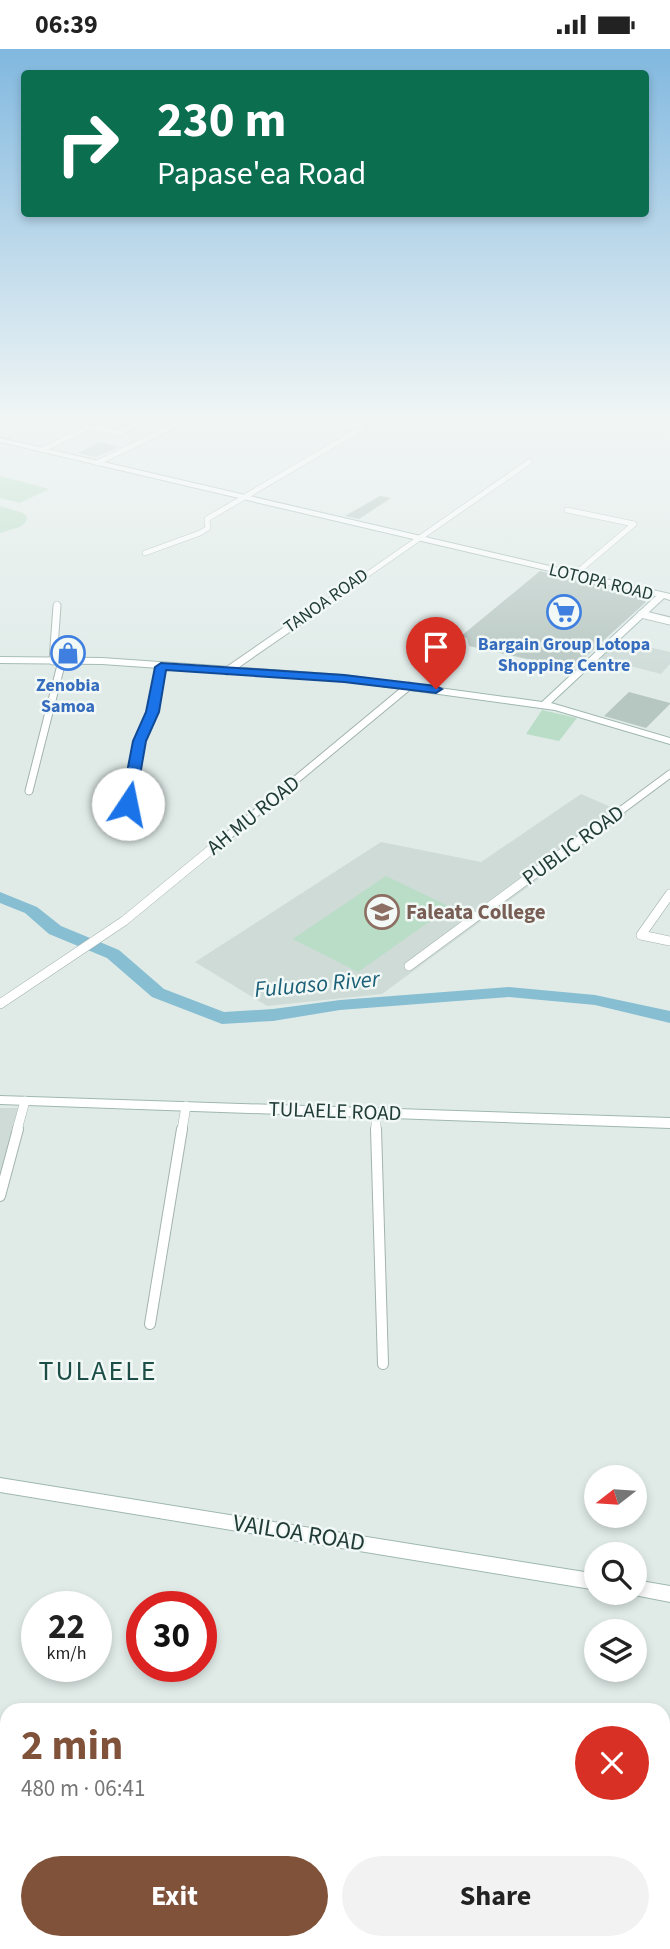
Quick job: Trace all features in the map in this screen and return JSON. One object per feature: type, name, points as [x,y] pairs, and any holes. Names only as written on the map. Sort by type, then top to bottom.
[{"type":"street","points":[[145,553],[157,546],[182,543],[197,536],[208,528],[207,519],[222,510]]},
{"type":"street","name":"LOTOPA ROAD","points":[[295,510],[665,597]]},
{"type":"street","name":"TANOA ROAD","points":[[227,671],[458,510]]},
{"type":"street","points":[[567,510],[634,524],[574,575]]},
{"type":"street","points":[[544,705],[641,614],[665,597]]},
{"type":"street","points":[[29,791],[57,661],[57,604]]},
{"type":"street","points":[[641,614],[670,621]]},
{"type":"street","points":[[0,660],[102,661],[408,686],[544,705],[596,717],[670,741]]},
{"type":"street","points":[[128,804],[140,741],[153,712],[161,667]]},
{"type":"street","name":"AH MU ROAD","points":[[1,1002],[95,942],[408,686]]},
{"type":"street","name":"PUBLIC ROAD","points":[[409,966],[670,774]]},
{"type":"street","points":[[670,894],[641,935],[670,941]]},
{"type":"street","name":"TULAELE ROAD","points":[[0,1100],[670,1123]]},
{"type":"street","points":[[0,1196],[25,1101]]},
{"type":"street","points":[[150,1324],[186,1106]]},
{"type":"street","points":[[376,1113],[383,1364]]},
{"type":"street","name":"VAILOA ROAD","points":[[0,1485],[584,1580]]},
{"type":"street","points":[[647,1590],[670,1594]]},
{"type":"shaded area","points":[[620,640],[670,652],[670,664],[661,674],[600,658]]},
{"type":"shaded area","name":"Faleata College","points":[[581,794],[627,814],[382,994],[267,1006],[195,962],[381,842],[481,862]]},
{"type":"shaded area","points":[[0,1108],[18,1108],[0,1174]]},
{"type":"green space","points":[[0,510],[12,510],[27,517],[20,527],[0,533]]},
{"type":"green space","points":[[542,710],[577,718],[559,741],[526,734]]},
{"type":"green space","points":[[386,876],[450,907],[358,972],[293,939]]},
{"type":"building","points":[[356,510],[373,510],[359,519],[345,516]]},
{"type":"building","name":"Bargain Group Lotopa Shopping Centre","points":[[540,571],[641,595],[646,602],[572,669],[469,646],[467,638],[460,637]]},
{"type":"building","points":[[629,692],[670,704],[646,728],[604,716]]},
{"type":"waterway","name":"Fuluaso River","points":[[0,897],[31,910],[55,930],[113,954],[158,993],[222,1018],[273,1015],[340,1005],[509,992],[595,1000],[670,1017]]},
{"type":"place","name":"Bargain Group Lotopa Shopping Centre","points":[[564,612]]},
{"type":"place","name":"Zenobia Samoa","points":[[68,653]]},
{"type":"place","name":"Faleata College","points":[[382,912]]},
{"type":"district","name":"TULAELE","points":[[98,1371]]},
{"type":"route","points":[[128,804],[140,741],[153,712],[161,667],[344,678],[436,689]]}]
